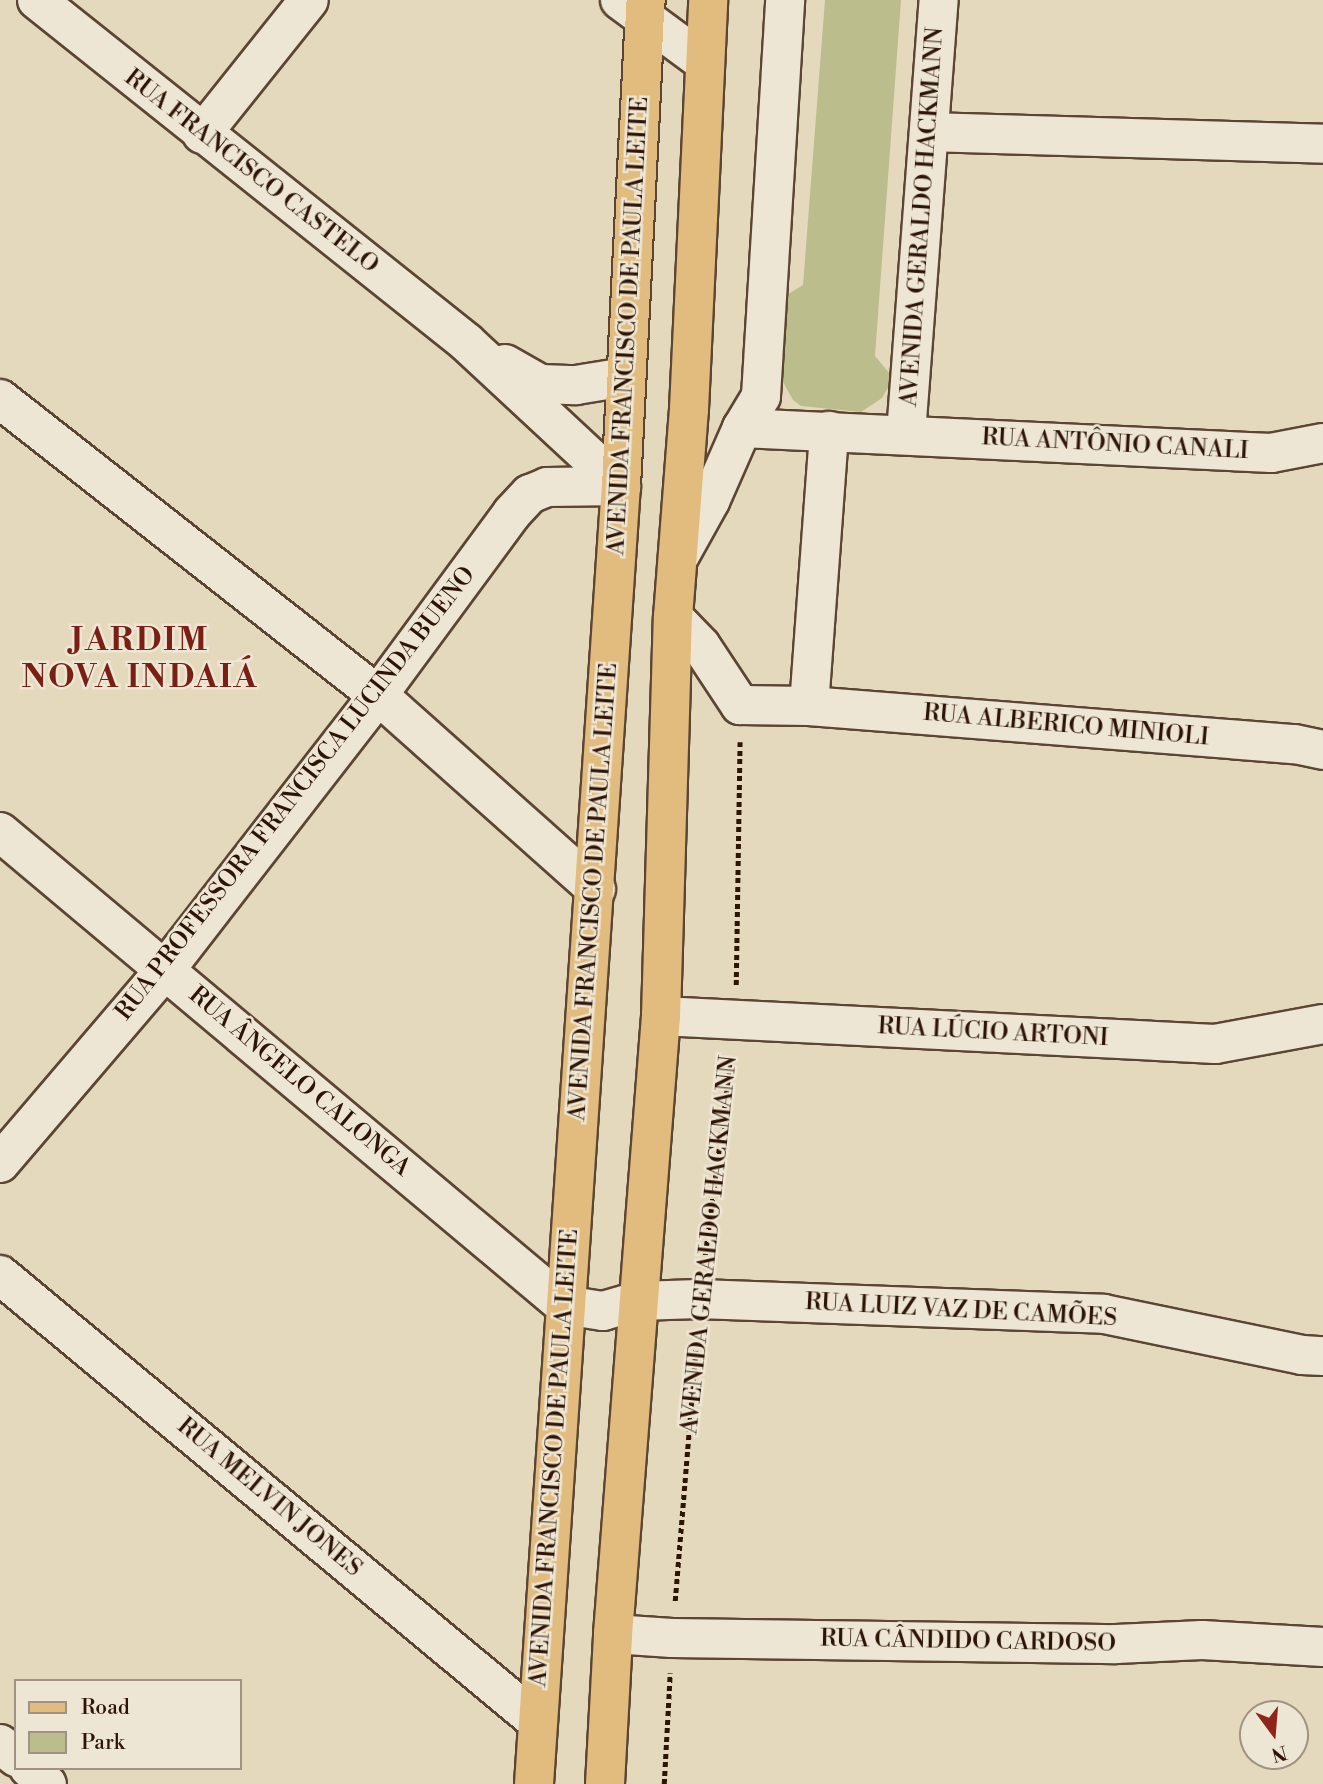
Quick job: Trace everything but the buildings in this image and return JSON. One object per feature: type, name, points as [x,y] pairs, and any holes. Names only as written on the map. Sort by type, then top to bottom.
[{"type":"main road","points":[[605,1784],[613,1634],[661,1016],[673,617],[680,555],[708,0]]},
{"type":"main road","name":"AVENIDA FRANCISCO DE PAULA LEITE","points":[[534,1784],[621,486],[637,6]]},
{"type":"street","name":"RUA FRANCISCO CASTELO","points":[[37,0],[466,342],[621,486]]},
{"type":"street","points":[[202,134],[309,0]]},
{"type":"street","points":[[680,555],[710,501],[742,428],[761,396],[785,0]]},
{"type":"street","name":"AVENIDA GERALDO HACKMANN","points":[[906,434],[939,0]]},
{"type":"street","points":[[637,6],[704,62]]},
{"type":"street","points":[[930,132],[1323,144]]},
{"type":"street","name":"RUA FRANCISCO CASTELO","points":[[466,342],[540,384],[576,385],[625,377]]},
{"type":"street","points":[[0,399],[378,695],[596,889]]},
{"type":"street","name":"RUA ANTÔNIO CANALI","points":[[742,428],[1271,453],[1323,443]]},
{"type":"street","points":[[809,706],[829,431]]},
{"type":"street","name":"RUA PROFESSORA FRANCISCA LUCINDA BUENO","points":[[0,1163],[165,970],[378,695],[512,513],[530,494],[547,487],[621,486]]},
{"type":"street","points":[[673,617],[701,646],[740,705]]},
{"type":"street","name":"RUA ALBERICO MINIOLI","points":[[740,705],[809,706],[1295,744],[1323,750]]},
{"type":"street","name":"RUA ÂNGELO CALONGA","points":[[0,832],[565,1305]]},
{"type":"street","name":"RUA LÚCIO ARTONI","points":[[661,1016],[1215,1044],[1323,1024]]},
{"type":"street","name":"RUA MELVIN JONES","points":[[0,1275],[538,1722]]},
{"type":"street","name":"RUA LUIZ VAZ DE CAMÕES","points":[[565,1305],[603,1311],[638,1301],[699,1299],[1104,1314],[1302,1355],[1323,1356]]},
{"type":"street","name":"RUA CÂNDIDO CARDOSO","points":[[613,1634],[672,1639],[1115,1644],[1202,1640],[1323,1647]]},
{"type":"street","points":[[0,1744],[14,1755]]},
{"type":"street","points":[[31,1770],[47,1784]]},
{"type":"path","name":"AVENIDA GERALDO HACKMANN","points":[[664,1784],[672,1639],[699,1299],[736,1020],[740,705]]},
{"type":"green space","points":[[825,0],[901,0],[875,356],[890,374],[889,386],[882,398],[861,412],[801,406],[793,400],[783,382],[785,296],[803,285]]},
{"type":"district","name":"JARDIM NOVA INDAIÁ","points":[[140,660]]}]
